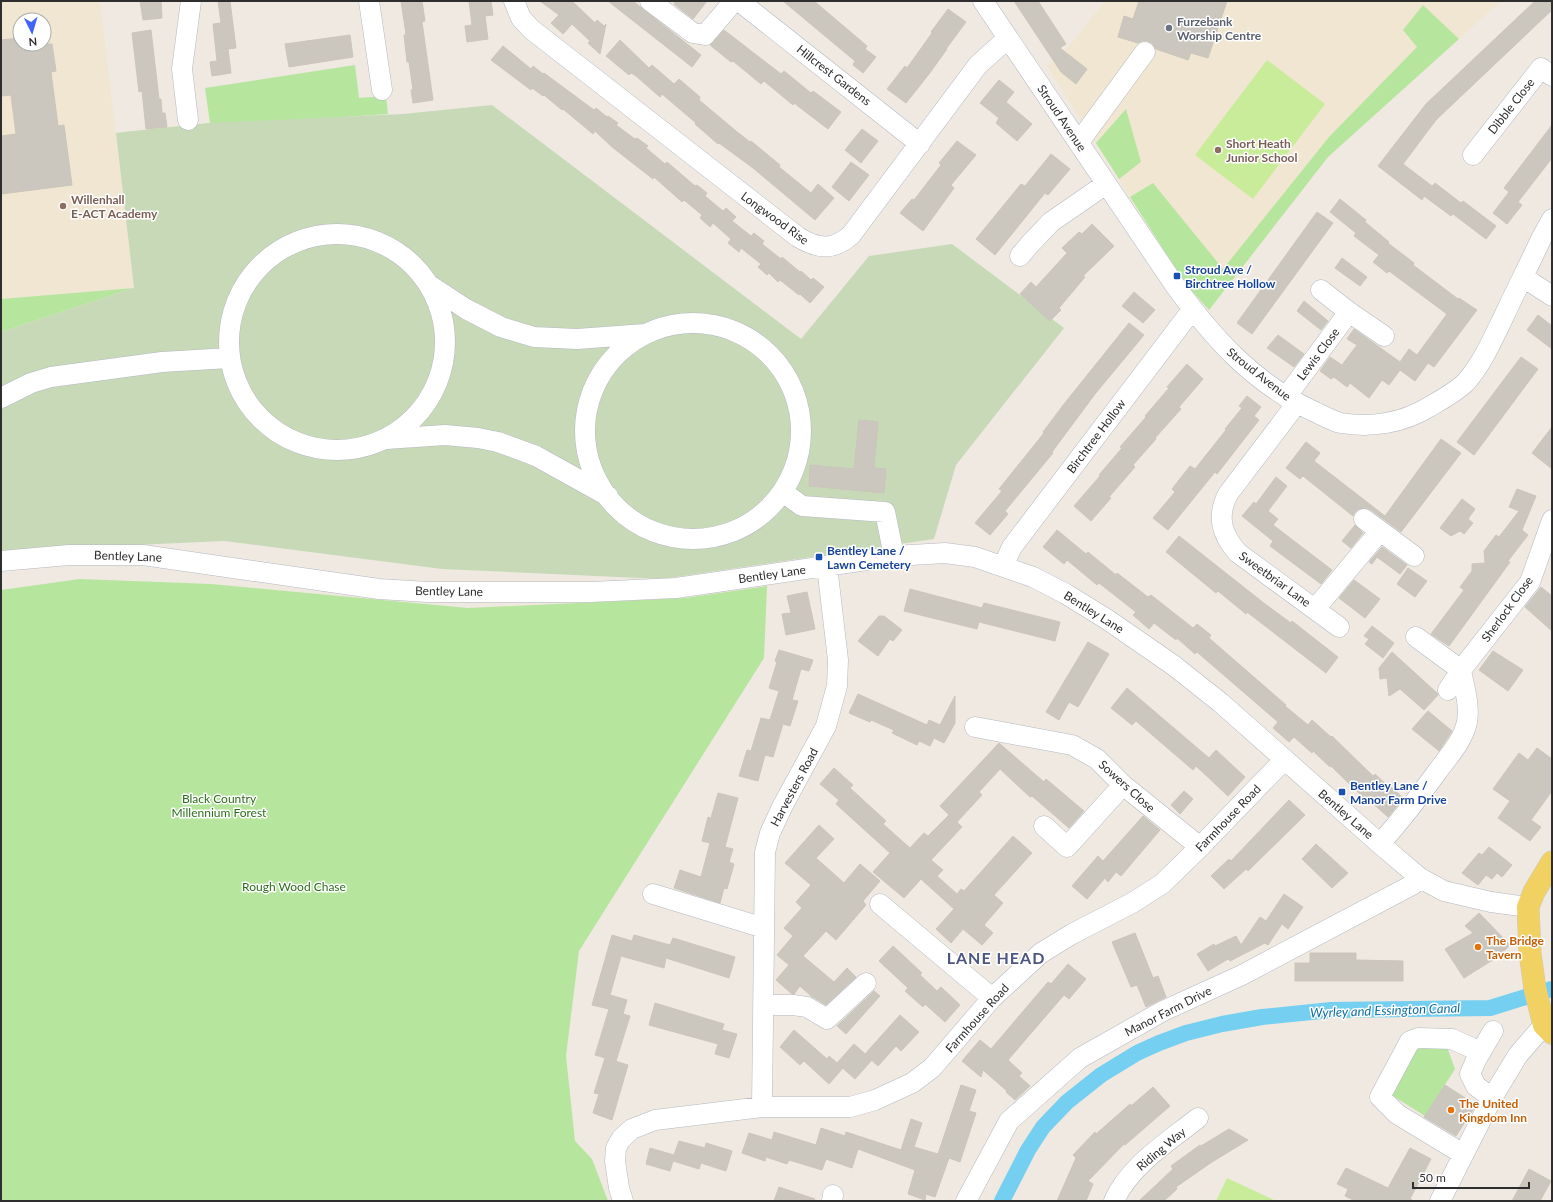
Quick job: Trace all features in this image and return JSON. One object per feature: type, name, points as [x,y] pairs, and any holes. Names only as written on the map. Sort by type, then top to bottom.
[{"type":"main road","points":[[1546,1025],[1534,989],[1530,953],[1528,908],[1534,892],[1552,862]]},
{"type":"street","points":[[188,120],[182,69],[191,1]]},
{"type":"street","points":[[369,1],[382,90]]},
{"type":"street","name":"Longwood Rise","points":[[514,1],[521,18],[531,29],[798,237],[808,244],[819,247],[832,246],[843,242],[854,231],[978,65],[1008,38]]},
{"type":"street","points":[[650,1],[693,33],[705,35],[740,3]]},
{"type":"street","name":"Stroud Avenue","points":[[983,1],[1192,310],[1220,343],[1264,381],[1291,400],[1340,423],[1370,425],[1385,424],[1417,414],[1465,383],[1482,361],[1552,219]]},
{"type":"street","name":"Hillcrest Gardens","points":[[740,3],[920,144]]},
{"type":"street","points":[[1079,142],[1145,52]]},
{"type":"street","name":"Dibble Close","points":[[1473,155],[1541,68],[1552,76]]},
{"type":"street","points":[[1020,256],[1051,222],[1106,184]]},
{"type":"street","points":[[327,234],[354,235],[381,243],[404,257],[423,276],[436,300],[444,326],[444,353],[438,379],[426,403],[408,424],[385,439],[360,448],[332,450],[306,446],[281,435],[259,418],[243,396],[232,371],[230,358],[228,345],[231,318],[240,292],[256,270],[276,252],[301,240],[327,234]]},
{"type":"street","points":[[1523,277],[1552,296]]},
{"type":"street","points":[[427,283],[466,309],[501,327],[534,338],[576,339],[647,334]]},
{"type":"street","points":[[1321,290],[1384,336]]},
{"type":"street","name":"Birchtree Hollow","points":[[1003,566],[1012,546],[1192,310]]},
{"type":"street","name":"Lewis Close","points":[[1291,400],[1350,312]]},
{"type":"street","points":[[684,323],[711,324],[737,332],[761,346],[780,365],[793,388],[801,415],[801,442],[795,468],[783,492],[764,512],[742,527],[716,536],[689,539],[662,534],[638,523],[616,506],[600,485],[589,460],[585,433],[588,406],[597,381],[606,366],[633,341],[647,334],[658,328],[684,323]]},
{"type":"street","points":[[1,398],[31,382],[52,377],[162,362],[230,358]]},
{"type":"street","name":"Sweetbriar Lane","points":[[1291,400],[1223,503],[1221,513],[1224,534],[1238,554],[1339,627]]},
{"type":"street","points":[[385,439],[446,435],[478,438],[498,442],[536,456],[610,497]]},
{"type":"street","points":[[783,492],[802,506],[885,512],[894,556]]},
{"type":"street","points":[[1364,519],[1414,556]]},
{"type":"street","name":"Sherlock Close","points":[[1448,690],[1461,670],[1530,582],[1552,520]]},
{"type":"street","points":[[1315,609],[1380,531]]},
{"type":"street","name":"Bentley Lane","points":[[1,561],[69,555],[143,555],[379,589],[477,592],[591,592],[676,588],[894,556],[945,553],[975,557],[1033,577],[1066,594],[1108,620],[1173,665],[1221,703],[1420,878],[1444,891],[1491,902],[1528,908]]},
{"type":"street","name":"Harvesters Road","points":[[762,1107],[765,852],[770,832],[782,807],[826,726],[837,686],[838,660],[827,566]]},
{"type":"street","points":[[1380,844],[1405,816],[1449,756],[1461,737],[1467,720],[1468,706],[1461,670],[1416,637]]},
{"type":"street","name":"Sowers Close","points":[[975,727],[1072,745],[1097,759],[1123,785],[1200,848]]},
{"type":"street","name":"Farmhouse Road","points":[[623,1201],[619,1188],[615,1161],[616,1148],[621,1139],[632,1129],[655,1120],[762,1107],[850,1107],[875,1100],[912,1083],[932,1068],[992,998],[1041,953],[1072,934],[1132,903],[1162,884],[1200,848],[1284,760]]},
{"type":"street","points":[[1044,826],[1067,847],[1123,785]]},
{"type":"street","name":"Manor Farm Drive","points":[[966,1201],[1009,1121],[1080,1058],[1163,1011],[1242,975],[1412,885],[1420,878]]},
{"type":"street","points":[[653,894],[764,928]]},
{"type":"street","points":[[880,904],[992,998]]},
{"type":"street","points":[[763,1005],[793,1005],[807,1007],[827,1019],[866,983]]},
{"type":"street","points":[[1440,1201],[1492,1098],[1518,1055],[1546,1025]]},
{"type":"street","points":[[1492,1098],[1476,1086],[1470,1074],[1493,1031]]},
{"type":"street","points":[[1463,1154],[1397,1114],[1380,1097],[1410,1041],[1418,1038],[1452,1038],[1481,1052]]},
{"type":"street","name":"Riding Way","points":[[1114,1201],[1118,1192],[1146,1159],[1198,1118]]},
{"type":"shaded area","name":"Willenhall E-ACT Academy","points":[[1,1],[100,1],[134,288],[1,299]]},
{"type":"shaded area","name":"Short Heath Junior School","points":[[1105,1],[1501,1],[1328,157],[1209,310],[1185,283],[1047,66],[1071,44]]},
{"type":"green space","points":[[1423,5],[1459,39],[1328,157],[1209,310],[1185,283],[1130,197],[1153,183],[1223,269],[1329,137],[1417,47],[1403,30]]},
{"type":"green space","points":[[1267,60],[1325,104],[1253,199],[1195,155]]},
{"type":"green space","points":[[355,65],[359,98],[386,96],[388,114],[116,133],[210,123],[205,88]]},
{"type":"green space","points":[[492,105],[801,339],[869,256],[952,244],[1064,328],[956,465],[934,539],[662,579],[442,569],[224,541],[1,551],[1,332],[134,288],[116,133],[210,123],[403,114]]},
{"type":"green space","points":[[1126,109],[1141,162],[1119,179],[1096,143]]},
{"type":"green space","points":[[134,288],[1,332],[1,299]]},
{"type":"green space","name":"Black Country Millennium Forest","points":[[80,579],[211,584],[468,608],[685,598],[767,586],[764,658],[579,951],[566,1056],[575,1141],[592,1159],[608,1201],[1,1201],[1,590]]},
{"type":"green space","points":[[1420,1044],[1447,1047],[1455,1069],[1425,1116],[1390,1094]]},
{"type":"green space","points":[[1227,1178],[1276,1201],[1216,1201]]},
{"type":"building","points":[[140,1],[161,1],[162,18],[143,20]]},
{"type":"building","points":[[218,1],[230,1],[236,48],[228,49],[231,73],[212,76],[210,62],[217,61],[213,24],[221,23]]},
{"type":"building","points":[[401,1],[422,1],[425,21],[422,22],[433,100],[413,103],[411,90],[413,90],[409,62],[407,62],[404,35],[406,34]]},
{"type":"building","points":[[469,1],[491,1],[493,15],[485,16],[488,39],[467,42],[465,26],[472,25]]},
{"type":"building","points":[[540,1],[572,1],[595,23],[597,20],[604,26],[606,24],[600,54],[588,43],[590,41],[572,24],[563,34],[551,23],[559,15]]},
{"type":"building","points":[[608,1],[633,1],[701,55],[692,67]]},
{"type":"building","points":[[676,1],[707,1],[693,19],[674,4]]},
{"type":"building","points":[[783,1],[814,1],[867,46],[865,49],[876,57],[863,73],[853,65],[855,61]]},
{"type":"building","points":[[1014,1],[1038,1],[1066,44],[1060,48],[1087,69],[1076,84],[1061,72]]},
{"type":"building","name":"Furzebank Worship Centre","points":[[1139,1],[1227,1],[1208,58],[1191,53],[1188,60],[1156,49],[1152,43],[1147,41],[1141,41],[1138,43],[1118,37],[1124,16],[1133,19]]},
{"type":"building","points":[[1535,1],[1552,1],[1552,10],[1436,120],[1403,164],[1432,186],[1435,183],[1461,203],[1463,201],[1496,226],[1486,239],[1453,214],[1451,216],[1424,196],[1422,200],[1378,166],[1426,104]]},
{"type":"building","points":[[948,9],[966,22],[929,74],[906,103],[887,89],[905,66],[907,68]]},
{"type":"building","points":[[151,30],[159,99],[161,99],[162,113],[165,113],[167,127],[146,129],[142,91],[139,92],[132,33]]},
{"type":"building","points":[[724,30],[781,74],[784,71],[811,93],[813,91],[841,112],[828,129],[794,103],[793,105],[764,81],[761,84],[733,61],[731,62],[710,45]]},
{"type":"building","points":[[350,35],[353,57],[289,67],[285,44]]},
{"type":"building","name":"Willenhall E-ACT Academy","points":[[12,39],[12,52],[52,52],[52,44],[56,71],[51,72],[58,126],[64,125],[72,185],[1,194],[1,136],[16,134],[11,95],[1,96],[1,40]]},
{"type":"building","points":[[620,40],[649,68],[652,65],[674,84],[679,79],[700,97],[699,100],[780,165],[779,167],[811,193],[818,184],[834,198],[815,220],[753,168],[719,143],[718,144],[662,94],[660,97],[636,76],[631,73],[629,75],[606,56]]},
{"type":"building","points":[[503,46],[531,69],[533,66],[594,110],[596,108],[607,117],[608,116],[618,123],[616,125],[635,139],[637,138],[648,146],[646,148],[665,164],[667,162],[695,186],[697,185],[707,193],[705,196],[723,211],[726,208],[736,217],[732,221],[751,236],[754,233],[764,241],[762,244],[781,259],[782,257],[811,280],[813,278],[824,287],[810,303],[780,280],[778,282],[769,273],[767,275],[758,267],[761,264],[741,248],[739,252],[728,243],[731,239],[713,223],[710,227],[700,218],[702,215],[684,200],[682,202],[654,177],[653,179],[612,147],[595,131],[593,134],[544,95],[543,96],[532,88],[531,90],[491,60]]},
{"type":"building","points":[[999,80],[1014,92],[1006,102],[1032,124],[1017,141],[996,123],[999,118],[980,103]]},
{"type":"building","points":[[1552,125],[1552,158],[1518,202],[1522,205],[1507,224],[1493,213],[1509,192],[1504,188]]},
{"type":"building","points":[[862,129],[878,141],[861,163],[845,150]]},
{"type":"building","points":[[957,141],[976,155],[951,185],[954,188],[923,231],[900,213],[912,199],[914,200],[941,165],[939,163]]},
{"type":"building","points":[[1051,154],[1070,169],[1048,195],[1045,193],[995,255],[976,239],[1021,184],[1025,186]]},
{"type":"building","points":[[851,162],[869,175],[849,201],[832,187]]},
{"type":"building","points":[[1340,199],[1366,220],[1365,222],[1389,242],[1388,243],[1414,263],[1413,265],[1458,299],[1459,298],[1477,310],[1434,367],[1428,363],[1415,381],[1400,370],[1389,385],[1382,380],[1369,398],[1350,383],[1347,387],[1334,377],[1331,379],[1320,371],[1330,357],[1342,365],[1357,345],[1347,339],[1354,329],[1400,362],[1409,349],[1417,355],[1447,314],[1389,271],[1387,273],[1373,262],[1379,255],[1354,236],[1356,233],[1330,212]]},
{"type":"building","points":[[1317,212],[1333,223],[1252,334],[1237,323]]},
{"type":"building","points":[[1092,224],[1114,246],[1083,276],[1085,277],[1059,308],[1061,310],[1050,321],[1020,294],[1031,282],[1036,287],[1067,253],[1062,248],[1079,232],[1082,234]]},
{"type":"building","points":[[1342,258],[1367,277],[1360,286],[1335,268]]},
{"type":"building","points":[[1134,292],[1155,310],[1143,323],[1122,306]]},
{"type":"building","points":[[1304,301],[1328,321],[1321,330],[1297,311]]},
{"type":"building","points":[[1538,315],[1552,326],[1552,349],[1527,330]]},
{"type":"building","points":[[1129,323],[1144,335],[1095,394],[1052,452],[1053,453],[1005,511],[1008,514],[990,535],[975,523],[1002,491],[999,489],[1044,433],[1043,432],[1064,404]]},
{"type":"building","points":[[1278,335],[1304,354],[1294,367],[1267,348]]},
{"type":"building","points":[[1521,357],[1538,369],[1474,455],[1457,442]]},
{"type":"building","points":[[1187,364],[1203,379],[1179,407],[1181,409],[1133,465],[1135,467],[1109,497],[1111,498],[1091,521],[1074,506],[1100,476],[1099,475],[1122,448],[1120,447],[1146,417],[1145,416],[1169,388],[1167,387]]},
{"type":"building","points":[[1247,396],[1261,407],[1254,416],[1259,420],[1217,474],[1215,472],[1168,530],[1153,518],[1175,492],[1172,489],[1190,466],[1195,469],[1226,430],[1225,429],[1242,408],[1239,406]]},
{"type":"building","points":[[859,420],[878,422],[874,468],[886,469],[884,493],[809,486],[810,465],[854,469]]},
{"type":"building","points":[[1552,427],[1552,469],[1532,453]]},
{"type":"building","points":[[1441,439],[1461,453],[1401,532],[1366,508],[1359,509],[1353,516],[1303,476],[1300,479],[1286,468],[1306,442],[1320,453],[1314,461],[1385,516]]},
{"type":"building","points":[[1276,477],[1287,486],[1268,511],[1278,519],[1273,525],[1332,570],[1321,584],[1270,546],[1273,541],[1242,516],[1254,502],[1256,504]]},
{"type":"building","points":[[1517,489],[1536,496],[1522,530],[1528,535],[1508,561],[1510,562],[1449,646],[1431,634],[1464,590],[1460,587],[1472,571],[1472,564],[1485,563],[1484,551],[1496,535],[1499,537],[1519,511],[1509,507]]},
{"type":"building","points":[[1462,499],[1475,509],[1468,519],[1473,523],[1464,534],[1460,531],[1451,536],[1440,528]]},
{"type":"building","points":[[1355,525],[1363,533],[1351,548],[1342,541]]},
{"type":"building","points":[[1057,530],[1086,554],[1088,552],[1116,575],[1117,573],[1148,597],[1151,595],[1193,628],[1197,624],[1211,635],[1209,638],[1286,705],[1285,706],[1308,725],[1312,720],[1331,737],[1332,736],[1373,776],[1375,774],[1388,786],[1389,785],[1403,798],[1388,817],[1368,799],[1367,801],[1331,766],[1330,767],[1313,751],[1312,753],[1294,737],[1289,742],[1273,728],[1278,722],[1197,652],[1195,654],[1177,638],[1176,640],[1154,623],[1149,629],[1133,615],[1136,612],[1099,583],[1097,585],[1067,560],[1064,564],[1043,547]]},
{"type":"building","points":[[1179,536],[1265,604],[1291,623],[1292,621],[1338,657],[1326,673],[1247,612],[1246,614],[1218,591],[1216,593],[1166,552]]},
{"type":"building","points":[[1382,547],[1407,565],[1400,574],[1377,557],[1372,564],[1369,562]]},
{"type":"building","points":[[1408,568],[1427,581],[1415,597],[1397,584]]},
{"type":"building","points":[[1354,580],[1380,599],[1365,618],[1339,598]]},
{"type":"building","points":[[1541,587],[1552,596],[1552,631],[1525,607]]},
{"type":"building","points":[[910,589],[982,608],[984,603],[1060,622],[1055,641],[979,622],[977,629],[904,611]]},
{"type":"building","points":[[807,592],[815,629],[786,635],[782,614],[791,613],[787,596]]},
{"type":"building","points":[[879,616],[884,616],[902,630],[893,641],[890,639],[878,656],[858,641]]},
{"type":"building","points":[[1372,626],[1394,643],[1383,658],[1365,644],[1369,639],[1364,636]]},
{"type":"building","points":[[1088,642],[1109,654],[1078,707],[1069,702],[1059,720],[1046,712]]},
{"type":"building","points":[[779,650],[813,660],[809,671],[801,669],[792,700],[798,701],[790,726],[783,724],[773,757],[765,755],[758,781],[739,776],[747,750],[751,751],[761,718],[770,720],[779,691],[769,688]]},
{"type":"building","points":[[1493,651],[1523,670],[1508,691],[1479,670]]},
{"type":"building","points":[[1392,652],[1437,693],[1438,695],[1424,710],[1400,689],[1389,696],[1387,678],[1380,679],[1379,668]]},
{"type":"building","points":[[1127,688],[1209,758],[1216,750],[1245,777],[1228,796],[1196,766],[1193,770],[1136,721],[1132,725],[1111,708]]},
{"type":"building","points":[[858,694],[927,725],[929,720],[940,725],[955,696],[955,723],[944,743],[934,738],[930,746],[919,741],[917,745],[892,733],[894,730],[871,720],[870,722],[849,713]]},
{"type":"building","points":[[1428,711],[1452,731],[1439,751],[1412,729]]},
{"type":"building","points":[[999,743],[1044,782],[1046,779],[1084,811],[1069,828],[1032,796],[1030,797],[1000,769],[979,792],[982,795],[957,822],[962,827],[931,860],[943,870],[937,876],[957,894],[961,889],[964,891],[1013,836],[1032,853],[994,895],[1003,903],[984,925],[993,933],[982,945],[963,929],[951,943],[936,929],[954,909],[921,879],[904,898],[873,872],[890,853],[836,804],[839,800],[820,784],[834,768],[853,785],[850,788],[886,821],[883,824],[910,848],[924,833],[928,836],[949,815],[940,806]]},
{"type":"building","points":[[1537,748],[1552,759],[1552,791],[1531,820],[1541,827],[1530,841],[1498,818],[1510,801],[1493,789],[1519,753],[1528,760]]},
{"type":"building","points":[[1184,791],[1193,799],[1180,814],[1171,805]]},
{"type":"building","points":[[718,793],[738,798],[725,847],[733,849],[729,862],[734,864],[727,889],[724,888],[720,903],[674,888],[680,870],[701,877],[710,843],[702,841],[708,817],[711,818]]},
{"type":"building","points":[[1289,800],[1305,815],[1248,871],[1246,869],[1224,889],[1211,876],[1229,859],[1231,861]]},
{"type":"building","points":[[1143,816],[1160,830],[1121,876],[1116,872],[1108,882],[1105,878],[1087,899],[1072,886],[1098,856],[1103,861]]},
{"type":"building","points":[[819,825],[834,839],[816,858],[844,883],[860,864],[880,881],[863,901],[866,905],[836,940],[826,931],[803,956],[834,982],[847,968],[856,977],[826,1005],[811,996],[800,986],[794,994],[792,994],[776,980],[789,965],[777,955],[793,936],[784,928],[802,908],[796,902],[811,885],[785,863]]},
{"type":"building","points":[[1316,844],[1348,873],[1332,888],[1302,859]]},
{"type":"building","points":[[1489,847],[1512,865],[1502,877],[1497,873],[1492,879],[1486,875],[1478,885],[1462,873],[1479,853],[1482,855]]},
{"type":"building","points":[[1284,894],[1303,907],[1288,929],[1282,924],[1268,945],[1265,943],[1230,961],[1228,959],[1208,971],[1197,954],[1214,944],[1215,946],[1236,936],[1241,945],[1260,917],[1266,921]]},
{"type":"building","name":"The Bridge Tavern","points":[[1479,913],[1510,945],[1499,956],[1464,978],[1445,949],[1473,933],[1465,926]]},
{"type":"building","points":[[1135,933],[1153,978],[1158,976],[1166,997],[1146,1007],[1137,985],[1131,987],[1112,942]]},
{"type":"building","points":[[612,935],[632,941],[634,935],[670,945],[673,938],[735,957],[729,978],[666,958],[664,968],[621,956],[610,995],[627,1000],[623,1014],[630,1016],[616,1061],[595,1055],[609,1009],[592,1005]]},
{"type":"building","points":[[893,946],[922,973],[920,975],[937,991],[941,987],[960,1005],[945,1022],[925,1004],[923,1007],[905,991],[908,988],[879,961]]},
{"type":"building","points":[[1310,953],[1356,953],[1356,960],[1403,961],[1403,981],[1295,981],[1295,963],[1310,963]]},
{"type":"building","points":[[1068,964],[1086,979],[1069,999],[1064,995],[1008,1060],[1022,1073],[1019,1076],[1030,1086],[1015,1100],[983,1070],[981,1077],[962,1061],[980,1040],[991,1049],[1048,982],[1051,984]]},
{"type":"building","points":[[874,991],[880,996],[846,1034],[837,1026]]},
{"type":"building","points":[[655,1003],[724,1024],[722,1030],[737,1034],[729,1058],[715,1054],[718,1044],[649,1025]]},
{"type":"building","points":[[900,1015],[919,1032],[901,1051],[896,1046],[878,1066],[865,1054]]},
{"type":"building","points":[[794,1030],[827,1059],[829,1056],[843,1068],[829,1084],[804,1061],[800,1065],[780,1047]]},
{"type":"building","points":[[854,1044],[872,1060],[855,1079],[837,1063]]},
{"type":"building","points":[[605,1058],[628,1065],[612,1120],[593,1113],[599,1094],[594,1093]]},
{"type":"building","points":[[961,1085],[976,1090],[969,1111],[976,1113],[960,1162],[949,1158],[935,1197],[926,1194],[925,1200],[908,1194],[915,1170],[858,1149],[852,1168],[826,1159],[822,1170],[789,1160],[787,1164],[766,1157],[765,1161],[742,1153],[749,1133],[772,1140],[774,1132],[816,1145],[821,1128],[845,1136],[846,1132],[901,1150],[911,1119],[922,1123],[914,1147],[938,1154]]},
{"type":"building","name":"The United Kingdom Inn","points":[[1445,1085],[1476,1105],[1456,1136],[1424,1117]]},
{"type":"building","points":[[1153,1087],[1170,1106],[1125,1145],[1124,1144],[1088,1181],[1093,1184],[1086,1201],[1057,1201],[1076,1158],[1073,1155],[1095,1132],[1096,1134],[1130,1104],[1131,1106]]},
{"type":"building","points":[[1229,1129],[1248,1140],[1212,1162],[1176,1187],[1177,1189],[1164,1201],[1139,1201],[1173,1169],[1171,1166],[1200,1145],[1201,1146]]},
{"type":"building","points":[[679,1141],[705,1148],[706,1143],[732,1151],[726,1171],[701,1163],[699,1169],[673,1161],[670,1171],[646,1164],[650,1148],[674,1155]]},
{"type":"building","points":[[1410,1148],[1431,1159],[1410,1199],[1414,1201],[1355,1201],[1345,1196],[1348,1189],[1337,1184],[1346,1168],[1388,1188]]},
{"type":"building","points":[[1529,1169],[1551,1181],[1540,1201],[1512,1201]]},
{"type":"building","points":[[779,1187],[815,1199],[814,1201],[774,1201]]},
{"type":"waterway","name":"Wyrley and Essington Canal","points":[[1002,1201],[1028,1150],[1043,1127],[1067,1102],[1101,1075],[1137,1053],[1159,1043],[1186,1033],[1222,1024],[1262,1017],[1331,1010],[1490,1008],[1552,989]]},
{"type":"place","name":"Furzebank Worship Centre","points":[[1169,28]]},
{"type":"place","name":"Short Heath Junior School","points":[[1218,150]]},
{"type":"place","name":"Willenhall E-ACT Academy","points":[[63,206]]},
{"type":"place","name":"Stroud Ave / Birchtree Hollow","points":[[1177,276]]},
{"type":"place","name":"Bentley Lane / Lawn Cemetery","points":[[819,557]]},
{"type":"place","name":"Bentley Lane / Manor Farm Drive","points":[[1342,792]]},
{"type":"place","name":"The Bridge Tavern","points":[[1478,947]]},
{"type":"place","name":"The United Kingdom Inn","points":[[1451,1110]]},
{"type":"district","name":"LANE HEAD","points":[[996,957]]},
{"type":"park label","name":"Rough Wood Chase","points":[[294,886]]}]
